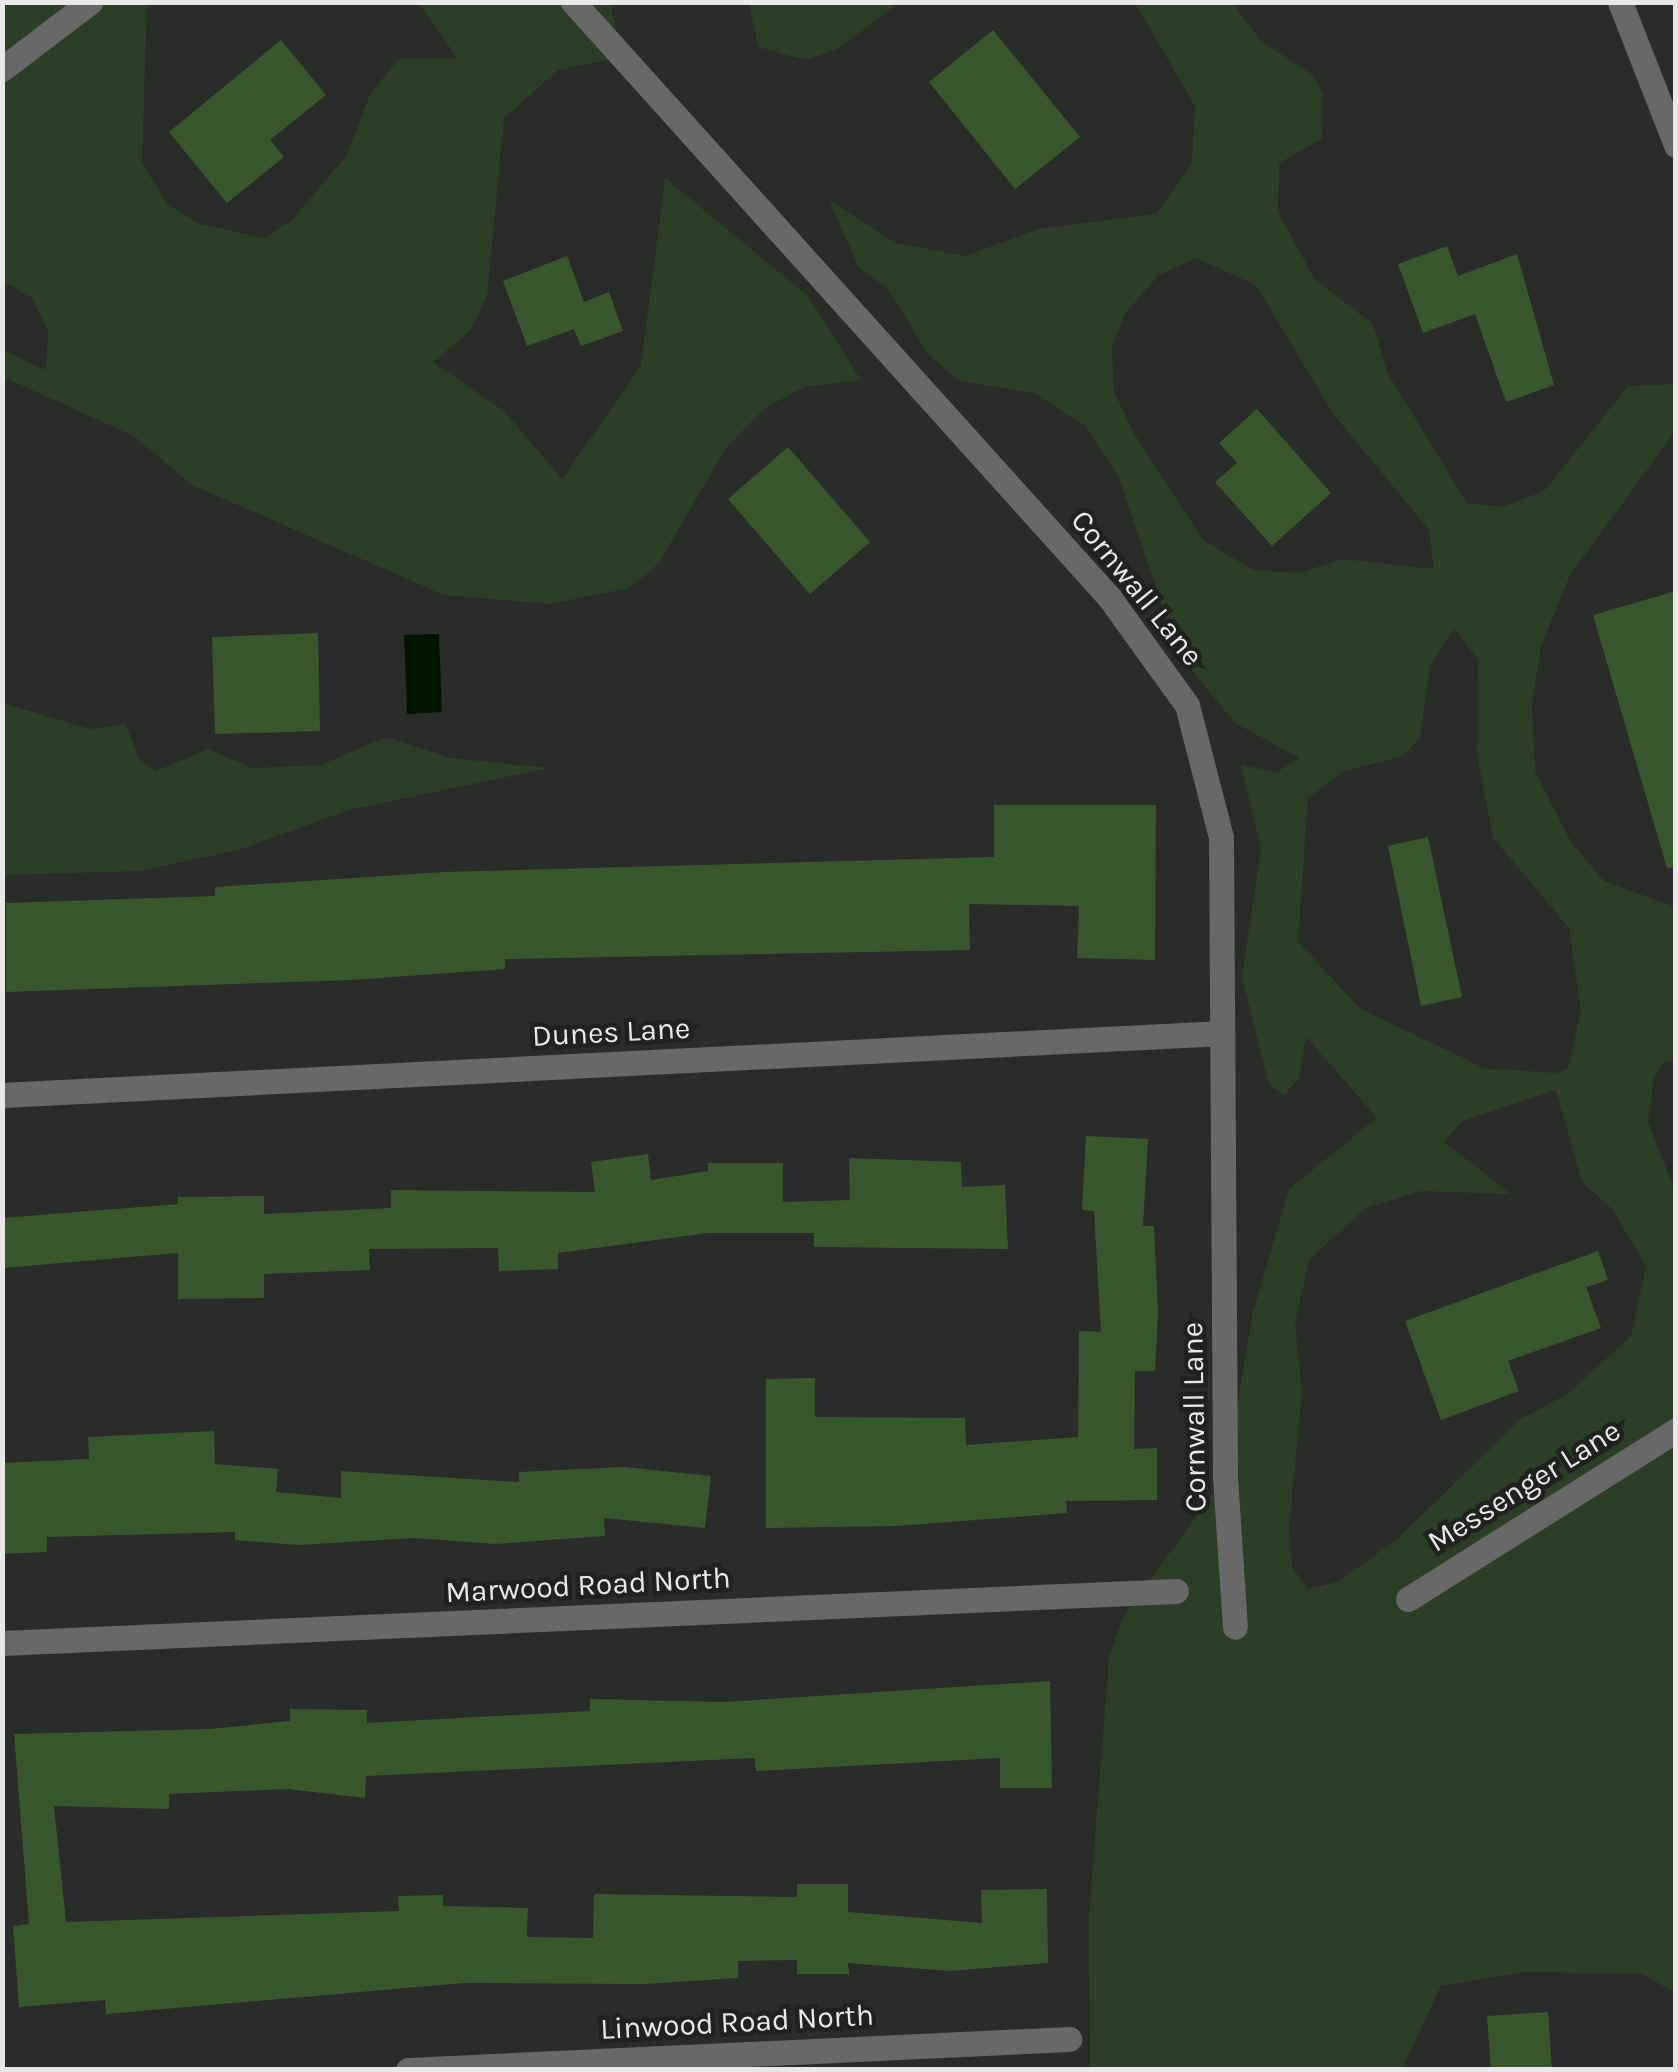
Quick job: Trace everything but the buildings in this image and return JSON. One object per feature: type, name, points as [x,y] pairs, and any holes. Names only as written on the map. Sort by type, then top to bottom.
[{"type":"street","points":[[2,68],[90,2]]},
{"type":"street","name":"Cornwall Lane","points":[[573,2],[1168,671],[1217,798],[1235,1627]]},
{"type":"street","points":[[1620,2],[1676,145]]},
{"type":"street","name":"Dunes Lane","points":[[2,1095],[1222,1034]]},
{"type":"street","name":"Messenger Lane","points":[[1408,1599],[1676,1430]]},
{"type":"street","name":"Marwood Road North","points":[[2,1643],[1176,1591]]},
{"type":"street","name":"Linwood Road North","points":[[408,2070],[1069,2039]]},
{"type":"shaded area","points":[[610,2],[622,57],[558,70],[504,118],[487,296],[470,331],[433,362],[505,412],[562,479],[641,366],[665,178],[809,297],[861,380],[804,387],[765,408],[726,448],[659,563],[629,588],[550,604],[444,595],[192,485],[134,436],[3,377],[2,350],[46,370],[48,331],[32,298],[3,281],[3,3],[147,3],[142,163],[168,205],[200,224],[264,238],[292,220],[346,156],[371,92],[399,59],[457,58],[419,3]]},
{"type":"shaded area","points":[[749,2],[899,3],[838,49],[806,60],[758,47]]},
{"type":"shaded area","points":[[1135,3],[1232,3],[1261,41],[1313,75],[1323,93],[1322,139],[1279,163],[1278,212],[1315,280],[1373,324],[1387,372],[1467,503],[1502,507],[1544,491],[1628,386],[1675,384],[1675,432],[1570,575],[1541,647],[1532,704],[1535,771],[1571,842],[1604,881],[1675,907],[1675,1063],[1666,1060],[1654,1078],[1648,1122],[1676,1194],[1675,1993],[1643,1974],[1524,1972],[1441,1986],[1402,2069],[1090,2069],[1089,1915],[1109,1657],[1123,1617],[1225,1477],[1253,1312],[1289,1189],[1377,1118],[1306,1037],[1299,1078],[1284,1095],[1269,1085],[1242,977],[1261,849],[1241,765],[1277,772],[1299,758],[1235,723],[1198,678],[1173,637],[1118,476],[1085,426],[1034,393],[959,381],[928,354],[887,288],[859,268],[829,200],[896,243],[965,256],[1038,229],[1156,214],[1192,163],[1195,106]],"holes":[[[1196,258],[1256,285],[1334,415],[1429,530],[1434,569],[1343,559],[1299,573],[1253,570],[1203,540],[1132,430],[1114,391],[1112,348],[1125,314],[1159,275]],[[1454,628],[1478,660],[1477,754],[1493,838],[1569,928],[1581,1012],[1568,1068],[1556,1073],[1484,1068],[1361,1009],[1298,942],[1308,798],[1345,771],[1401,757],[1420,738],[1430,667]],[[1556,1090],[1582,1182],[1613,1210],[1646,1267],[1631,1336],[1569,1393],[1521,1419],[1398,1538],[1340,1581],[1308,1589],[1292,1567],[1289,1527],[1302,1395],[1295,1324],[1309,1260],[1365,1208],[1421,1191],[1511,1194],[1444,1142],[1463,1121]]]},
{"type":"shaded area","points":[[439,634],[442,712],[407,714],[404,635]]},
{"type":"shaded area","points":[[3,703],[90,729],[125,724],[140,760],[156,771],[208,749],[252,768],[321,765],[386,737],[450,758],[549,768],[349,810],[239,850],[139,871],[3,875]]}]
